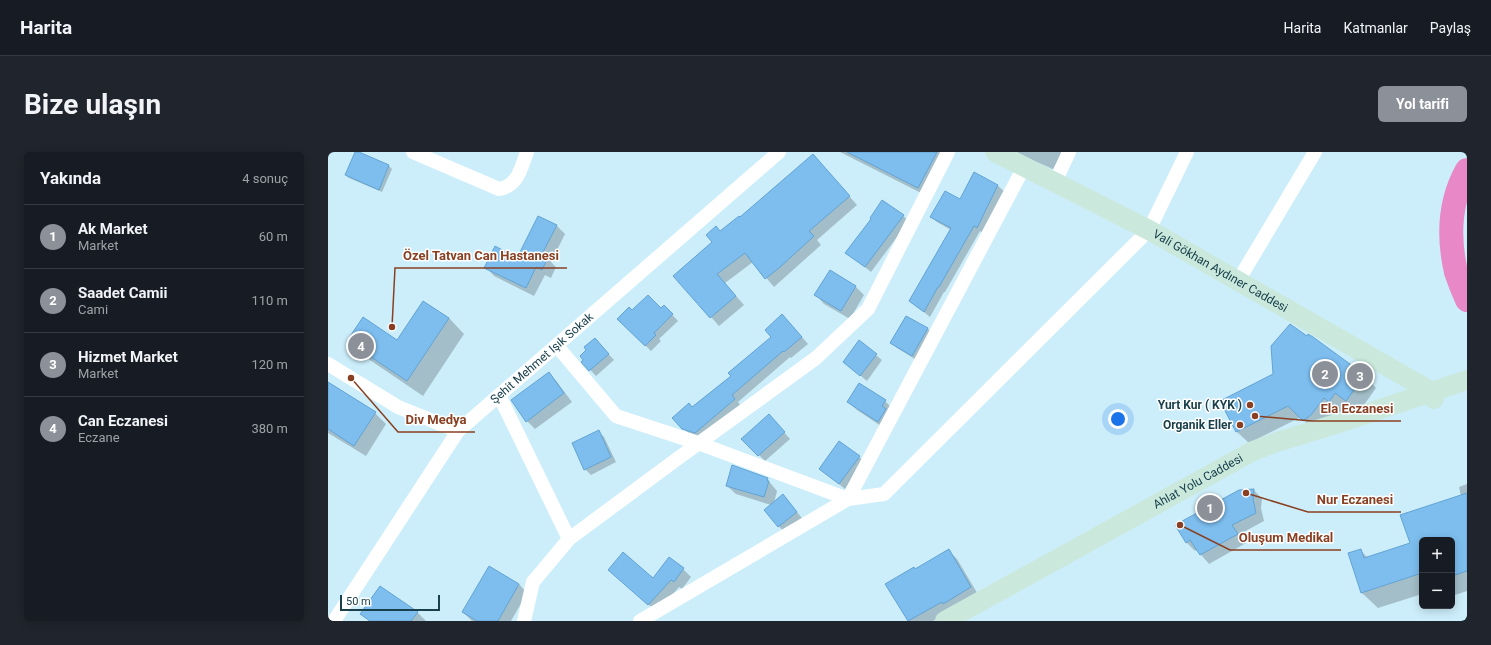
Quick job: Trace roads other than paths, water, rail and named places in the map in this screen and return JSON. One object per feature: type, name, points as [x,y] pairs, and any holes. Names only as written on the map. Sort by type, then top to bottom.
[{"type":"street","points":[[421,153],[499,189],[508,188],[518,176],[527,152]]},
{"type":"street","name":"Şehit Mehmet Işık Sokak","points":[[334,621],[458,431],[779,152]]},
{"type":"street","points":[[524,621],[533,582],[569,539],[816,358],[868,309],[948,152]]},
{"type":"street","name":"Vali Gökhan Aydıner Caddesi","points":[[995,152],[1149,230],[1434,397]]},
{"type":"street","points":[[1055,182],[1069,152]]},
{"type":"street","points":[[640,621],[848,499],[884,494],[1149,230],[1187,152]]},
{"type":"street","points":[[1238,281],[1315,152]]},
{"type":"street","points":[[848,499],[1024,167]]},
{"type":"street","points":[[557,346],[616,416],[698,443],[848,499]]},
{"type":"street","points":[[328,364],[398,407],[458,431]]},
{"type":"street","name":"Ahlat Yolu Caddesi","points":[[1434,397],[1467,380]]},
{"type":"street","name":"Ahlat Yolu Caddesi","points":[[945,621],[988,604],[1253,451],[1336,424],[1434,397],[1467,393]]},
{"type":"street","points":[[499,396],[569,539]]},
{"type":"street","name":"Ahlat Yolu Caddesi","points":[[969,621],[988,604]]},
{"type":"waterway","points":[[1467,170],[1457,195],[1451,233],[1453,259],[1456,272],[1467,300]]},
{"type":"place","name":"Özel Tatvan Can Hastanesi","points":[[392,327]]},
{"type":"place","name":"Can Eczanesi","points":[[361,346]]},
{"type":"place","name":"Saadet Camii","points":[[1325,374]]},
{"type":"place","name":"Hizmet Market","points":[[1360,376]]},
{"type":"place","name":"Div Medya","points":[[351,378]]},
{"type":"place","name":"Yurt Kur ( KYK )","points":[[1250,405]]},
{"type":"place","name":"Ela Eczanesi","points":[[1255,416]]},
{"type":"place","name":"Organik Eller","points":[[1240,425]]},
{"type":"place","name":"Nur Eczanesi","points":[[1246,493]]},
{"type":"place","name":"Ak Market","points":[[1210,508]]},
{"type":"place","name":"Oluşum Medikal","points":[[1180,525]]}]
